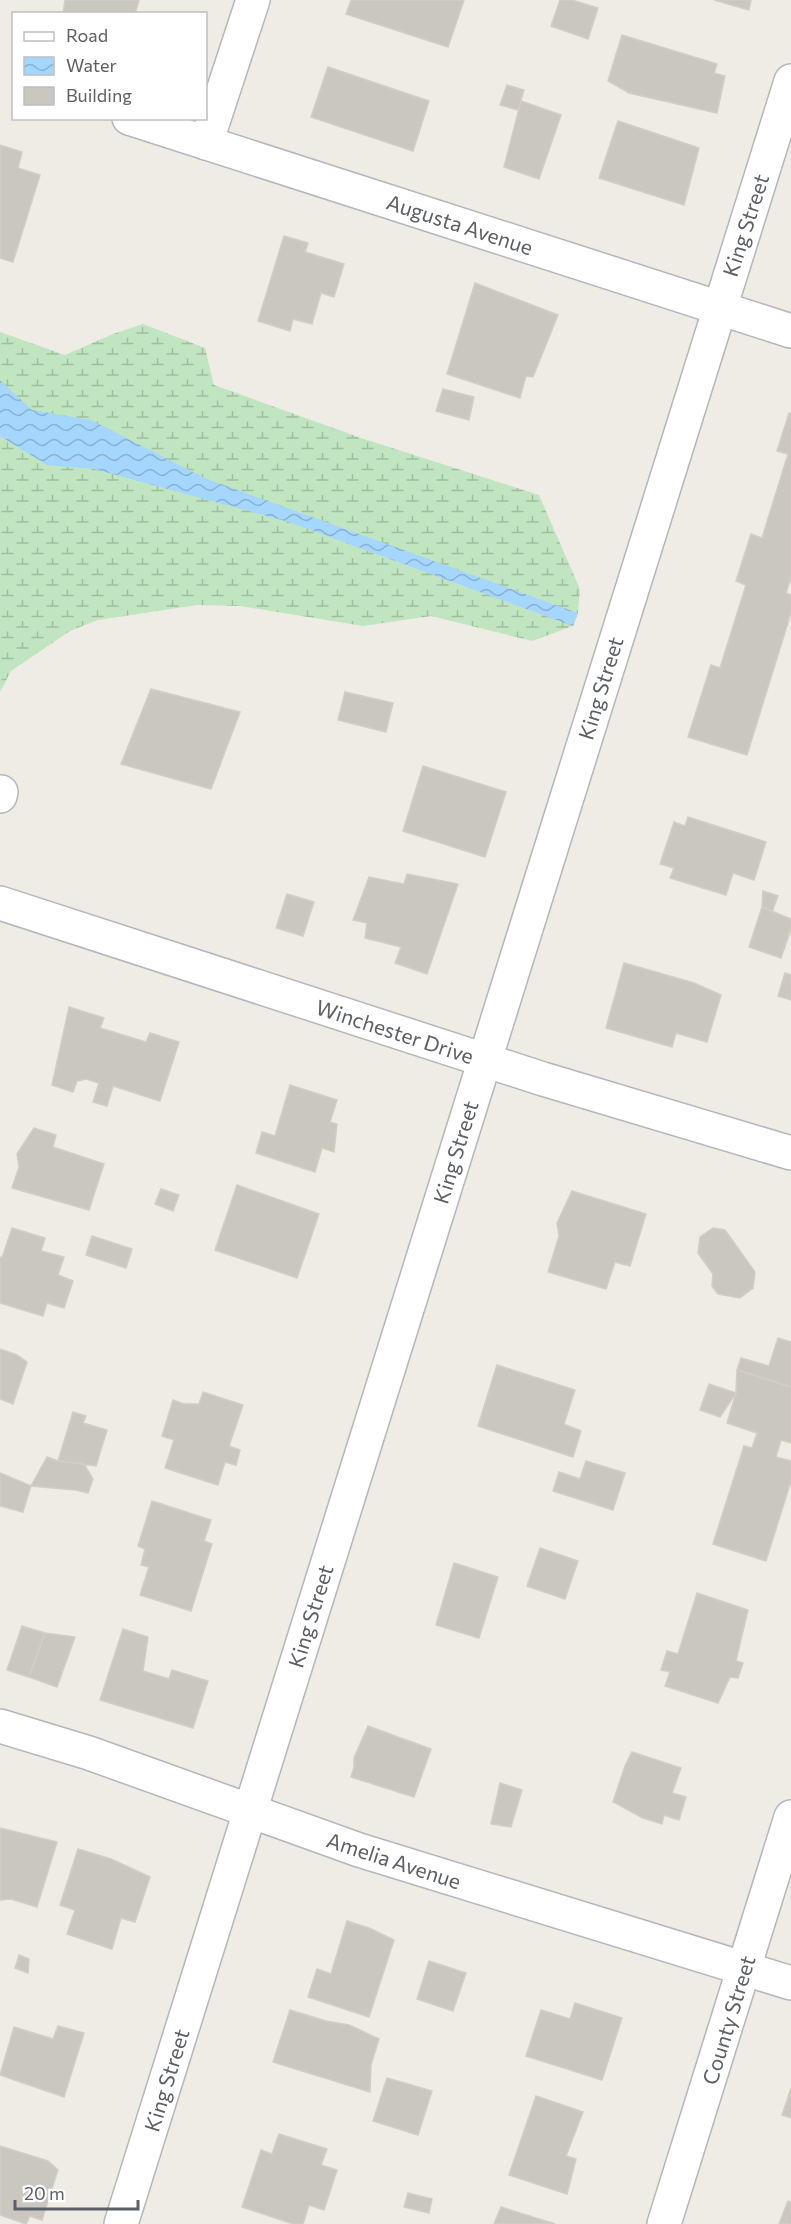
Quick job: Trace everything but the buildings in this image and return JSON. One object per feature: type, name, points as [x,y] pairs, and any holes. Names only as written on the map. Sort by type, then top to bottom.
[{"type":"street","points":[[206,143],[253,0]]},
{"type":"street","name":"King Street","points":[[121,2224],[791,81]]},
{"type":"street","name":"Augusta Avenue","points":[[135,120],[791,331]]},
{"type":"street","name":"Winchester Drive","points":[[0,903],[543,1079],[791,1153]]},
{"type":"street","name":"Amelia Avenue","points":[[0,1726],[89,1753],[359,1850],[791,1983]]},
{"type":"street","name":"County Street","points":[[664,2224],[791,1817]]},
{"type":"green space","points":[[143,324],[205,348],[214,385],[364,439],[539,495],[580,589],[578,613],[573,626],[532,641],[431,616],[363,626],[240,606],[197,605],[98,620],[70,631],[11,671],[0,692],[0,332],[65,355]]},
{"type":"water","points":[[0,380],[32,410],[91,420],[207,479],[578,613],[573,626],[289,522],[94,469],[47,465],[0,436]]}]
